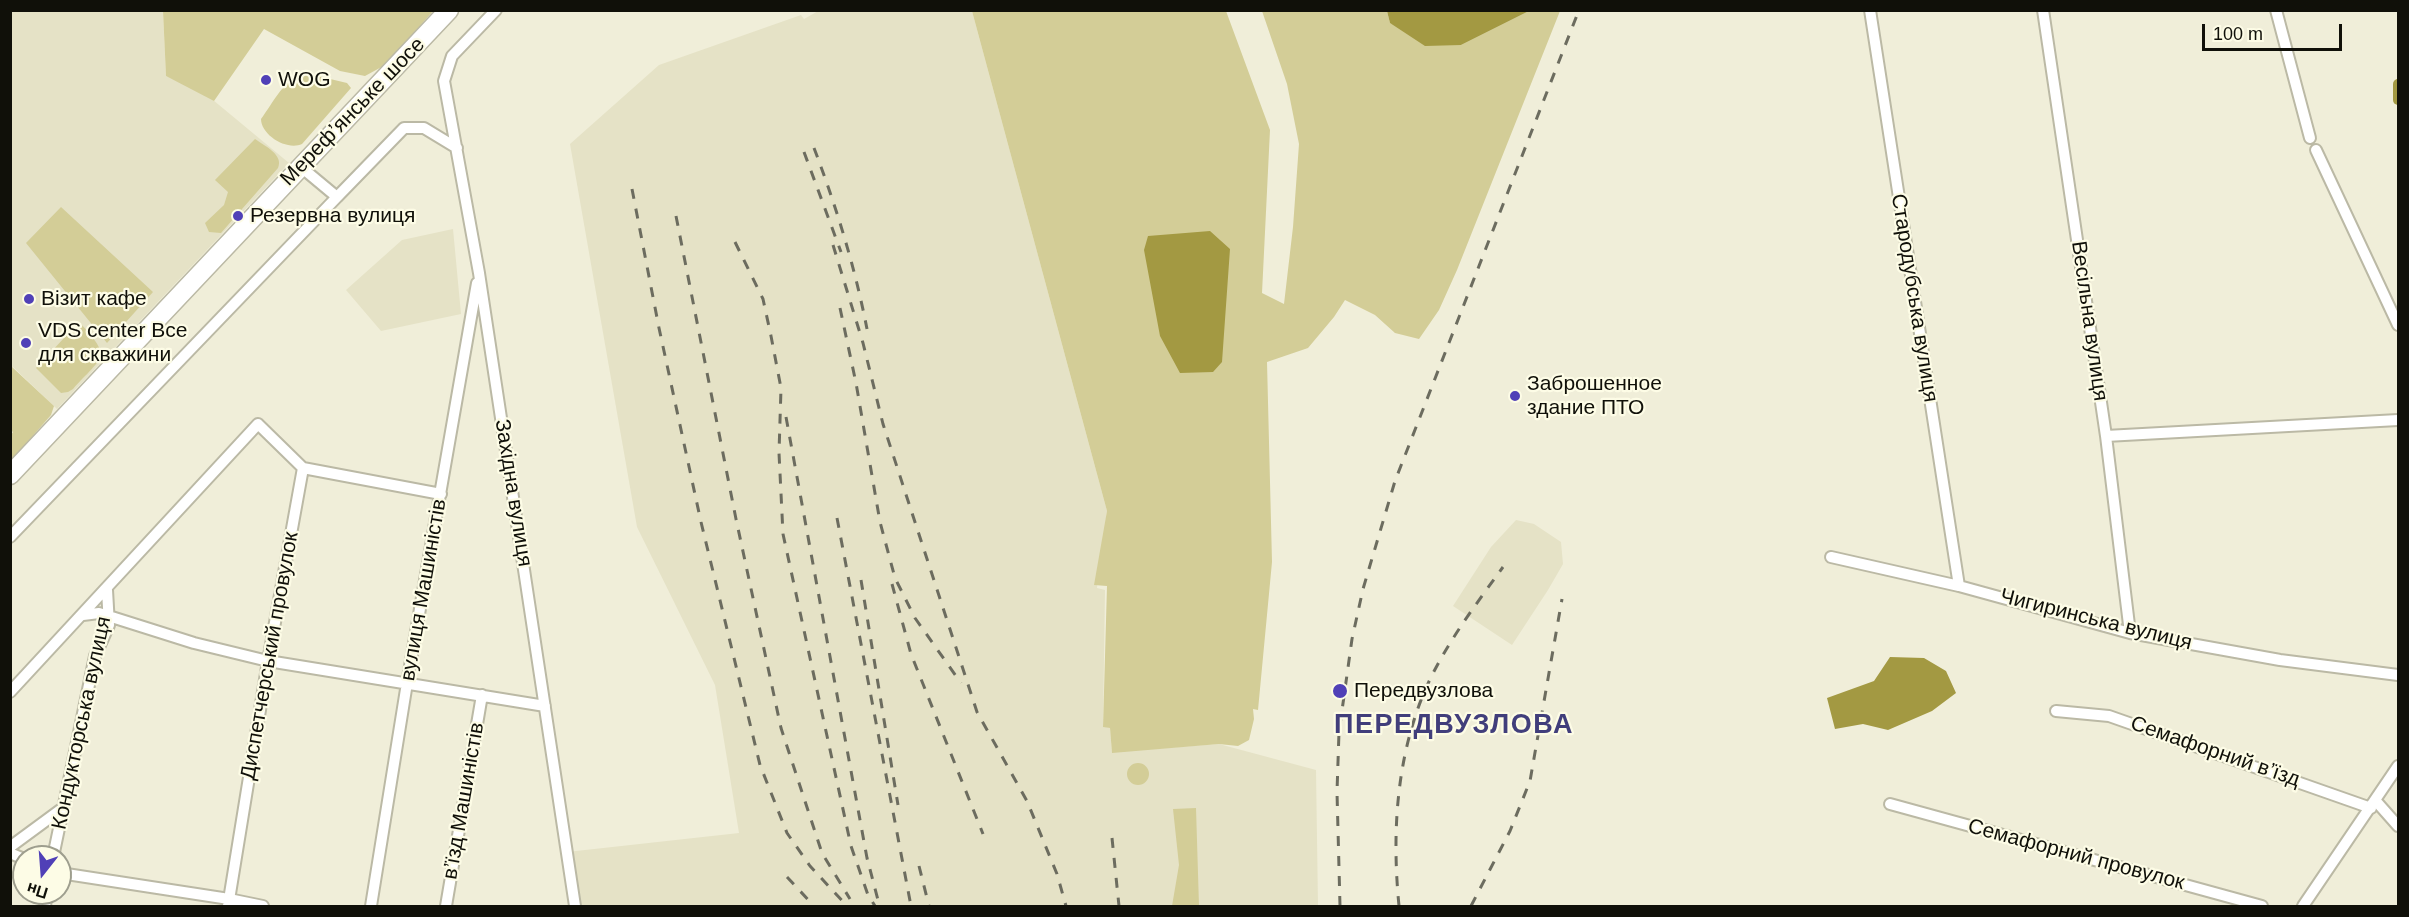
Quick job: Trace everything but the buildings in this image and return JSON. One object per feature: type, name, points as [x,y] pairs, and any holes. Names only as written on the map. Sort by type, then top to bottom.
[{"type":"highway","name":"Мереф’янське шосе","points":[[10,475],[449,10]]},
{"type":"street","name":"Західна вулиця","points":[[496,10],[452,56],[444,81],[479,273],[575,906]]},
{"type":"street","name":"Стародубська вулиця","points":[[1870,10],[1959,586]]},
{"type":"street","name":"Весільна вулиця","points":[[2043,10],[2106,436],[2130,633]]},
{"type":"street","points":[[2276,10],[2310,138]]},
{"type":"street","points":[[10,537],[404,128],[424,128],[458,148]]},
{"type":"street","points":[[2316,150],[2398,325]]},
{"type":"street","points":[[301,166],[337,197]]},
{"type":"street","name":"вулиця Машиністів","points":[[371,906],[407,683],[479,273]]},
{"type":"street","points":[[2106,436],[2398,420]]},
{"type":"street","points":[[10,692],[107,590],[258,424],[303,468],[441,494]]},
{"type":"street","name":"Диспетчерський провулок","points":[[229,903],[268,661],[303,468]]},
{"type":"street","name":"Чигиринська вулиця","points":[[1831,557],[1959,586],[2130,633],[2280,660],[2398,675]]},
{"type":"street","name":"Кондукторська вулиця","points":[[55,845],[95,656],[108,625],[107,590]]},
{"type":"street","points":[[83,615],[99,613],[108,615],[194,643],[268,661],[545,706]]},
{"type":"street","name":"в’їзд Машиністів","points":[[446,906],[482,695]]},
{"type":"street","name":"Семафорний в’їзд","points":[[2056,711],[2109,716],[2373,804]]},
{"type":"street","points":[[2303,906],[2398,766]]},
{"type":"street","name":"Семафорний провулок","points":[[1890,804],[2262,906]]},
{"type":"street","points":[[2373,804],[2398,826]]},
{"type":"street","points":[[10,847],[63,808]]},
{"type":"street","points":[[72,875],[229,903],[262,906]]},
{"type":"shaded area","points":[[820,10],[972,11],[1107,511],[1097,588],[1105,590],[1103,726],[1110,728],[1112,752],[1219,744],[1316,770],[1318,906],[576,906],[567,852],[739,833],[715,685],[637,527],[570,144],[659,65],[801,15],[804,19]]},
{"type":"shaded area","points":[[1387,10],[1529,11],[1461,45],[1425,46],[1390,23]]},
{"type":"shaded area","points":[[11,11],[163,11],[166,76],[207,95],[289,163],[57,409],[13,367],[11,369]]},
{"type":"shaded area","points":[[163,11],[433,11],[387,64],[365,76],[340,71],[264,29],[214,101],[166,76]]},
{"type":"shaded area","points":[[972,11],[1226,11],[1270,130],[1262,293],[1284,304],[1299,144],[1287,84],[1262,11],[1387,11],[1390,23],[1461,45],[1529,11],[1560,11],[1457,270],[1439,310],[1419,339],[1395,333],[1375,315],[1345,300],[1308,348],[1267,362],[1272,562],[1258,710],[1253,709],[1254,719],[1249,740],[1238,746],[1219,744],[1112,753],[1110,728],[1103,727],[1107,586],[1094,585],[1107,511]]},
{"type":"shaded area","points":[[305,73],[347,83],[351,88],[302,144],[289,145],[270,136],[265,131],[261,119],[285,85],[298,75]]},
{"type":"shaded area","points":[[255,139],[276,155],[278,168],[221,233],[209,232],[205,223],[224,205],[228,192],[215,180]]},
{"type":"shaded area","points":[[61,207],[153,292],[107,343],[26,243]]},
{"type":"shaded area","points":[[453,229],[461,314],[381,331],[346,290],[402,240]]},
{"type":"shaded area","points":[[1210,231],[1230,249],[1222,362],[1213,372],[1180,373],[1160,336],[1144,250],[1148,236]]},
{"type":"shaded area","points":[[79,322],[97,343],[100,357],[73,389],[61,393],[36,368]]},
{"type":"shaded area","points":[[12,367],[54,406],[51,415],[11,461],[13,432],[10,430]]},
{"type":"shaded area","points":[[1516,520],[1534,524],[1561,542],[1563,564],[1512,645],[1453,606],[1491,547]]},
{"type":"shaded area","points":[[1890,657],[1924,658],[1946,671],[1956,693],[1932,711],[1888,730],[1863,724],[1835,729],[1827,698],[1874,681]]},
{"type":"shaded area","points":[[1138,763],[1146,766],[1149,774],[1146,782],[1138,785],[1130,782],[1127,774],[1130,766]]},
{"type":"shaded area","points":[[1196,808],[1199,906],[1172,906],[1179,865],[1173,809]]},
{"type":"waterway","points":[[2398,84],[2398,100]]},
{"type":"railway","points":[[1340,906],[1337,792],[1339,732],[1352,639],[1363,589],[1395,481],[1579,10]]},
{"type":"railway","points":[[814,148],[844,237],[867,329]]},
{"type":"railway","points":[[804,152],[841,252]]},
{"type":"railway","points":[[632,189],[701,522],[760,765],[787,833],[810,866],[847,906]]},
{"type":"railway","points":[[676,216],[736,519],[781,728],[822,853],[850,899]]},
{"type":"railway","points":[[735,242],[763,299],[771,336],[781,388],[779,453],[783,534],[851,846],[868,895],[875,906]]},
{"type":"railway","points":[[833,245],[863,343],[883,424],[977,712],[1027,801],[1057,874],[1066,906]]},
{"type":"railway","points":[[840,308],[856,383],[880,522],[895,578],[915,618],[961,683]]},
{"type":"railway","points":[[786,417],[867,858],[878,900]]},
{"type":"railway","points":[[837,518],[911,906]]},
{"type":"railway","points":[[1399,906],[1396,852],[1398,799],[1414,720],[1439,661],[1503,567]]},
{"type":"railway","points":[[861,580],[898,805]]},
{"type":"railway","points":[[892,584],[911,654],[983,834]]},
{"type":"railway","points":[[1471,906],[1510,831],[1530,781],[1562,599]]},
{"type":"railway","points":[[1112,838],[1119,906]]},
{"type":"railway","points":[[919,866],[929,906]]},
{"type":"railway","points":[[787,877],[814,906]]},
{"type":"place","name":"WOG","points":[[266,80]]},
{"type":"place","name":"Резервна вулиця","points":[[238,216]]},
{"type":"place","name":"Візит кафе","points":[[29,299]]},
{"type":"place","name":"VDS center Все для скважини","points":[[26,343]]},
{"type":"place","name":"Заброшенное здание ПТО","points":[[1515,396]]},
{"type":"place","name":"Передвузлова","points":[[1340,691]]},
{"type":"district","name":"ПЕРЕДВУЗЛОВА","points":[[1454,726]]}]
